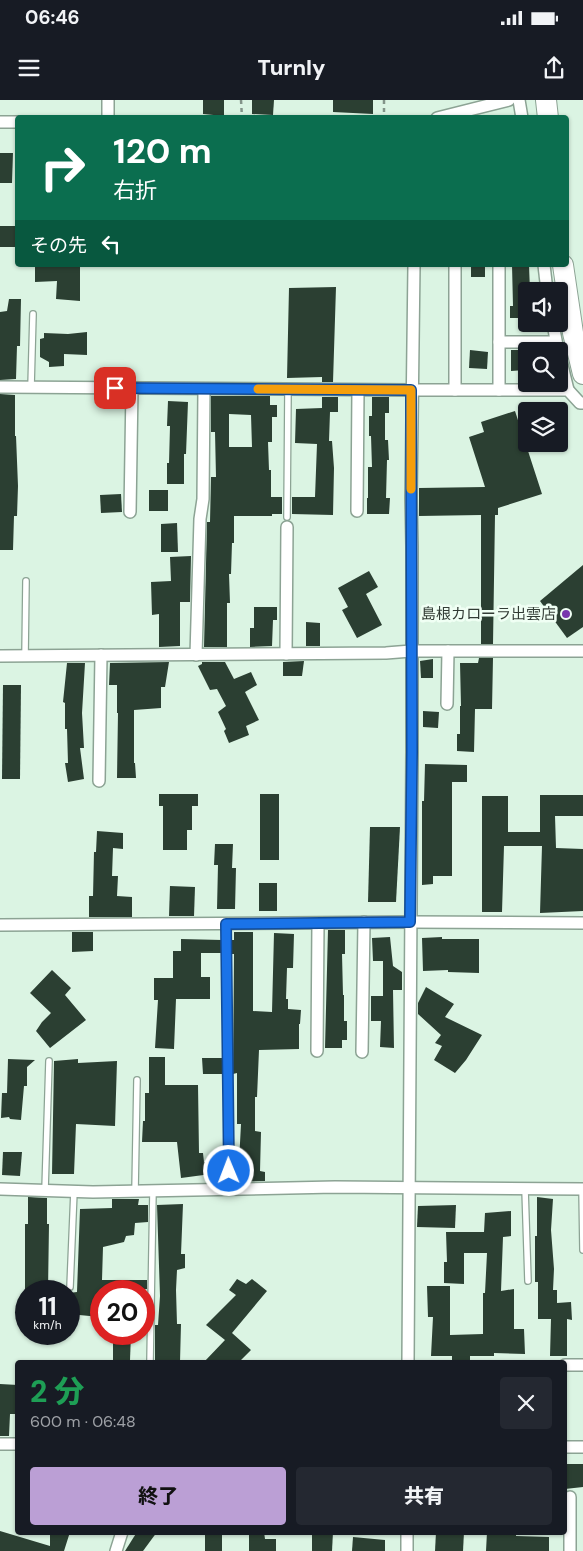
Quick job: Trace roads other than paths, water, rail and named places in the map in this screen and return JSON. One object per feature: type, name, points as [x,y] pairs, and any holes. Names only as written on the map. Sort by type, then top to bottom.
[{"type":"highway","points":[[546,100],[548,115]]},
{"type":"highway","points":[[563,267],[573,334],[583,374]]},
{"type":"street","points":[[108,100],[108,115]]},
{"type":"street","points":[[449,115],[509,100]]},
{"type":"street","points":[[519,100],[522,115]]},
{"type":"street","points":[[0,122],[15,122]]},
{"type":"street","points":[[408,1360],[412,752],[411,390],[414,267]]},
{"type":"street","points":[[455,390],[456,267]]},
{"type":"street","points":[[499,267],[499,390]]},
{"type":"street","points":[[544,267],[547,282]]},
{"type":"street","points":[[499,342],[518,342]]},
{"type":"street","points":[[0,387],[518,390]]},
{"type":"street","points":[[130,512],[132,388]]},
{"type":"street","points":[[196,655],[200,519],[203,499],[204,388]]},
{"type":"street","points":[[357,511],[358,390]]},
{"type":"street","points":[[568,390],[580,403],[583,403]]},
{"type":"street","points":[[286,654],[287,522]]},
{"type":"street","points":[[447,704],[448,651]]},
{"type":"street","points":[[0,656],[583,651]]},
{"type":"street","points":[[99,781],[101,656]]},
{"type":"street","points":[[362,1052],[364,922]]},
{"type":"street","points":[[0,926],[364,922],[583,923]]},
{"type":"street","points":[[317,1051],[318,923]]},
{"type":"street","points":[[0,1189],[74,1191],[334,1187],[582,1189]]},
{"type":"street","points":[[567,1365],[583,1365]]},
{"type":"street","points":[[0,1444],[15,1444]]},
{"type":"street","points":[[567,1447],[583,1447]]},
{"type":"street","points":[[570,1497],[570,1551]]},
{"type":"street","points":[[116,1551],[121,1535]]},
{"type":"street","points":[[407,1535],[407,1551]]},
{"type":"lane","points":[[31,387],[33,314]]},
{"type":"lane","points":[[287,522],[288,389]]},
{"type":"lane","points":[[25,656],[26,582]]},
{"type":"lane","points":[[226,924],[230,1190]]},
{"type":"lane","points":[[45,1190],[48,1061]]},
{"type":"lane","points":[[135,1191],[137,1080]]},
{"type":"lane","points":[[525,1189],[528,1281]]},
{"type":"lane","points":[[582,1189],[583,1250]]},
{"type":"lane","points":[[70,1280],[74,1191]]},
{"type":"lane","points":[[150,1360],[153,1191]]},
{"type":"place","name":"島根カローラ出雲店","points":[[566,614]]}]
